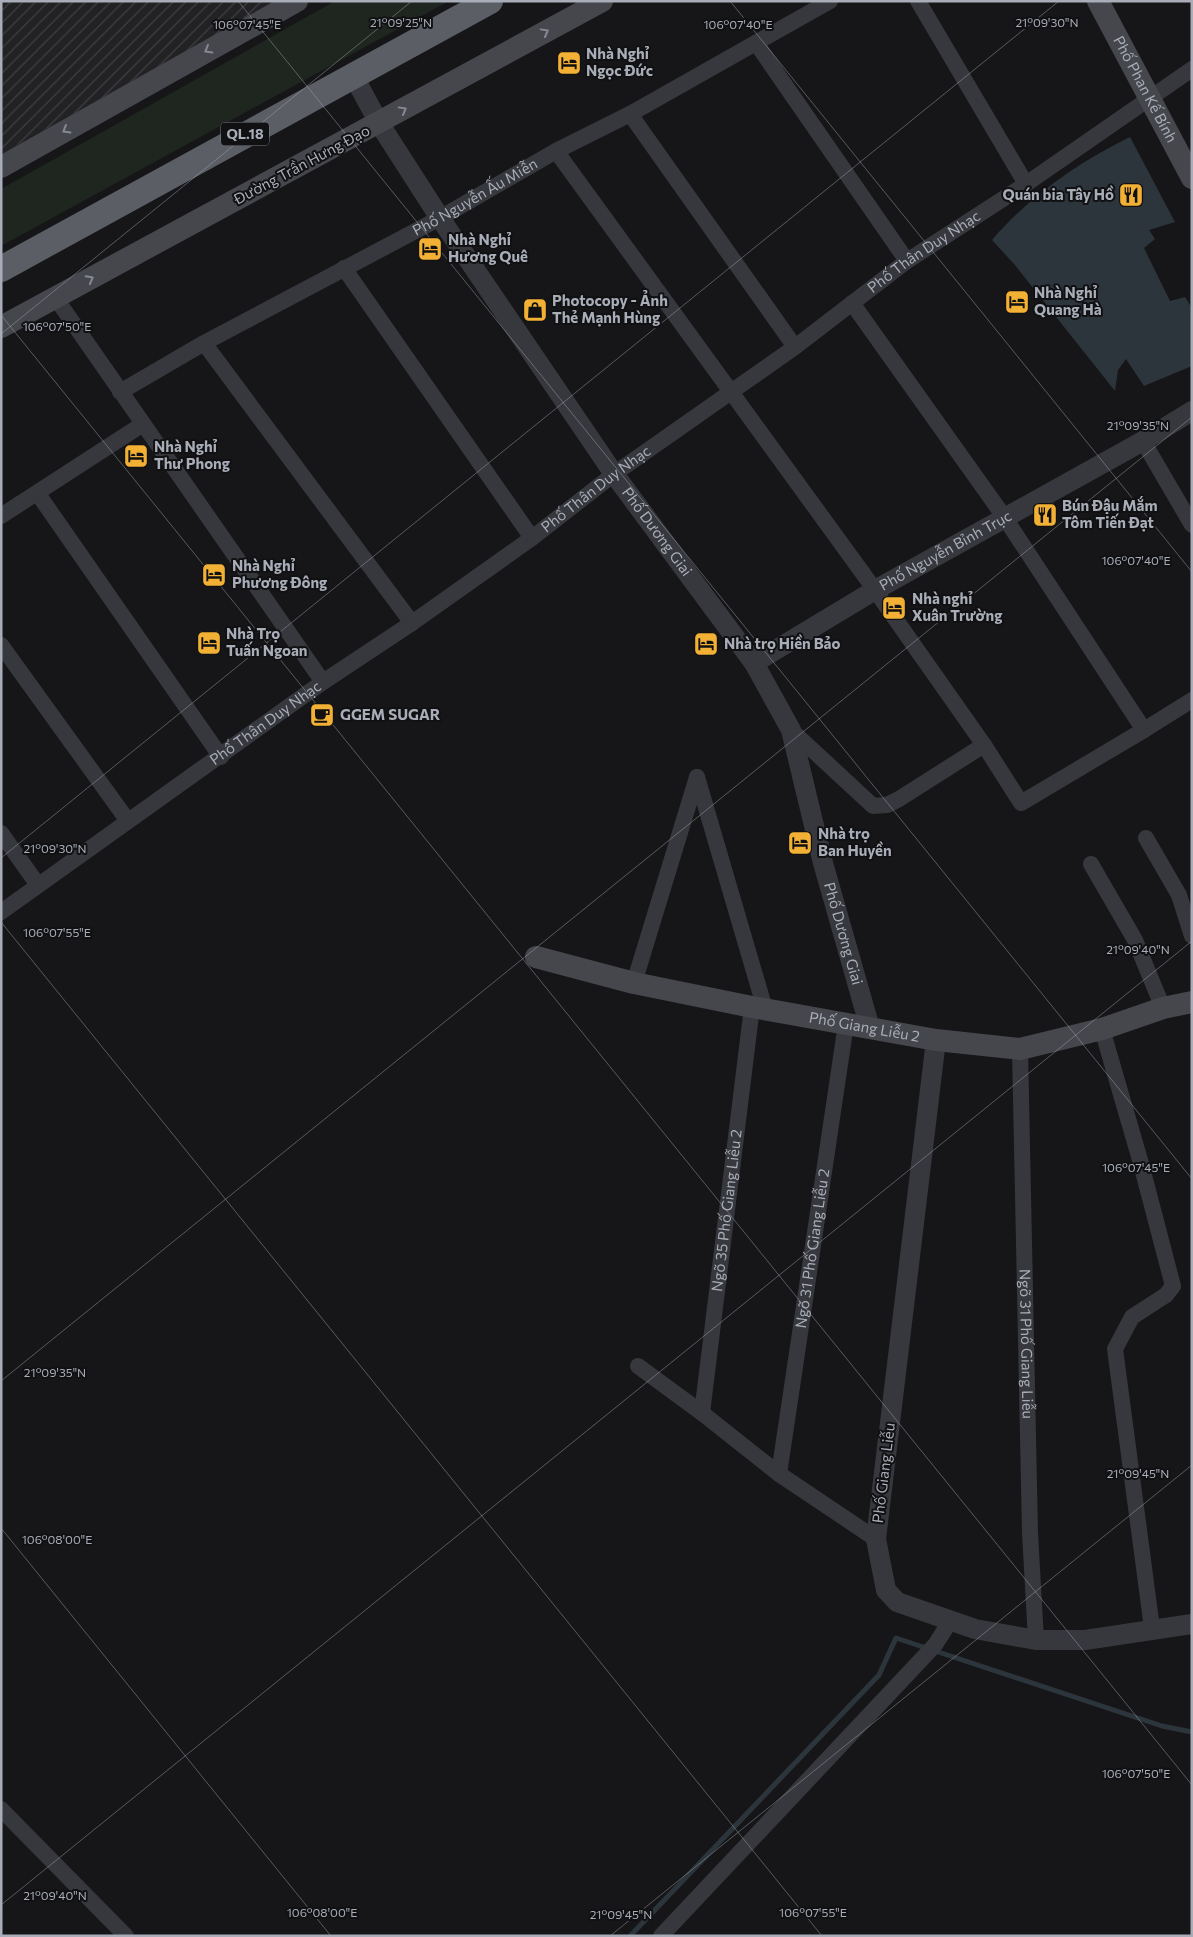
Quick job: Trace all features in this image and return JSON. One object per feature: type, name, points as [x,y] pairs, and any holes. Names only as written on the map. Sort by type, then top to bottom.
[{"type":"highway","name":"QL.18","points":[[1,268],[490,1]]},
{"type":"main road","points":[[1,167],[297,1]]},
{"type":"main road","name":"Đường Trần Hưng Đạo","points":[[1,327],[602,1]]},
{"type":"main road","name":"Phố Phan Kế Bính","points":[[1098,1],[1192,178]]},
{"type":"main road","name":"Phố Giang Liễu 2","points":[[536,957],[634,983],[758,1008],[936,1040],[1020,1049],[1102,1029],[1162,1008],[1191,1006]]},
{"type":"street","name":"Phố Nguyễn Ấu Miễn","points":[[120,392],[204,343],[440,218],[556,151],[630,114],[830,1]]},
{"type":"street","points":[[918,1],[1026,184]]},
{"type":"street","points":[[756,43],[907,261]]},
{"type":"street","name":"Phố Thân Duy Nhạc","points":[[1,912],[221,757],[323,682],[412,623],[532,538],[614,474],[795,347],[907,261],[1026,184],[1192,69]]},
{"type":"street","name":"Phố Dương Giai","points":[[353,75],[379,123],[440,218],[614,474],[754,662],[791,730],[823,862],[870,1028]]},
{"type":"street","points":[[630,114],[795,347]]},
{"type":"street","points":[[556,151],[875,590],[984,745],[1020,803],[1192,700]]},
{"type":"street","points":[[344,268],[532,538]]},
{"type":"street","points":[[55,297],[323,682]]},
{"type":"street","points":[[852,302],[1005,518],[1144,730]]},
{"type":"street","points":[[204,343],[412,623]]},
{"type":"street","name":"Phố Nguyễn Bỉnh Trục","points":[[754,662],[875,590],[1143,440],[1192,410]]},
{"type":"street","points":[[1,516],[38,494],[143,424]]},
{"type":"street","points":[[1143,440],[1192,524]]},
{"type":"street","points":[[38,494],[221,757]]},
{"type":"street","points":[[1,645],[128,821]]},
{"type":"street","points":[[791,730],[873,806],[887,805],[899,799],[984,745]]},
{"type":"street","points":[[634,983],[697,777],[758,1008]]},
{"type":"street","points":[[1,833],[38,885]]},
{"type":"street","points":[[1146,838],[1179,895],[1192,936]]},
{"type":"street","points":[[1091,864],[1135,940],[1162,1008]]},
{"type":"street","name":"Ngõ 35 Phố Giang Liễu 2","points":[[702,1413],[758,1008]]},
{"type":"street","name":"Ngõ 31 Phố Giang Liễu 2","points":[[779,1474],[846,1024]]},
{"type":"street","points":[[1102,1029],[1140,1160],[1173,1286],[1166,1295],[1132,1317],[1115,1349],[1152,1628]]},
{"type":"street","name":"Phố Giang Liễu","points":[[936,1040],[876,1540],[886,1590],[897,1602],[975,1629],[1036,1640],[1085,1640],[1152,1628],[1192,1624]]},
{"type":"street","name":"Ngõ 31 Phố Giang Liễu","points":[[1020,1049],[1030,1533],[1036,1640]]},
{"type":"street","points":[[638,1366],[702,1413],[779,1474],[876,1540]]},
{"type":"street","points":[[661,1936],[935,1645],[951,1620]]},
{"type":"street","points":[[1,1809],[126,1936]]},
{"type":"shaded area","points":[[1,1],[276,1],[1,154]]},
{"type":"shaded area","points":[[335,1],[449,1],[1,246],[1,189]]},
{"type":"shaded area","points":[[1130,137],[1175,222],[1149,230],[1155,239],[1144,248],[1170,301],[1185,297],[1192,308],[1192,366],[1144,386],[1126,359],[1118,370],[1115,391],[1014,264],[992,240],[1022,209],[1055,182],[1091,158]]},
{"type":"waterway","points":[[630,1936],[879,1675],[896,1638],[1162,1726],[1192,1732]]},
{"type":"place","name":"Nhà Nghỉ Ngọc Đức","points":[[569,63]]},
{"type":"place","name":"Quán bia Tây Hồ","points":[[1131,195]]},
{"type":"place","name":"Nhà Nghỉ Hương Quê","points":[[430,249]]},
{"type":"place","name":"Nhà Nghỉ Quang Hà","points":[[1017,302]]},
{"type":"place","name":"Photocopy - Ảnh Thẻ Mạnh Hùng","points":[[535,310]]},
{"type":"place","name":"Nhà Nghỉ Thư Phong","points":[[136,456]]},
{"type":"place","name":"Bún Đậu Mắm Tôm Tiến Đạt","points":[[1045,515]]},
{"type":"place","name":"Nhà Nghỉ Phương Đông","points":[[214,575]]},
{"type":"place","name":"Nhà nghỉ Xuân Trường","points":[[894,608]]},
{"type":"place","name":"Nhà Trọ Tuấn Ngoan","points":[[209,643]]},
{"type":"place","name":"Nhà trọ Hiền Bảo","points":[[706,644]]},
{"type":"place","name":"GGEM SUGAR","points":[[322,715]]},
{"type":"place","name":"Nhà trọ Ban Huyền","points":[[800,843]]}]
